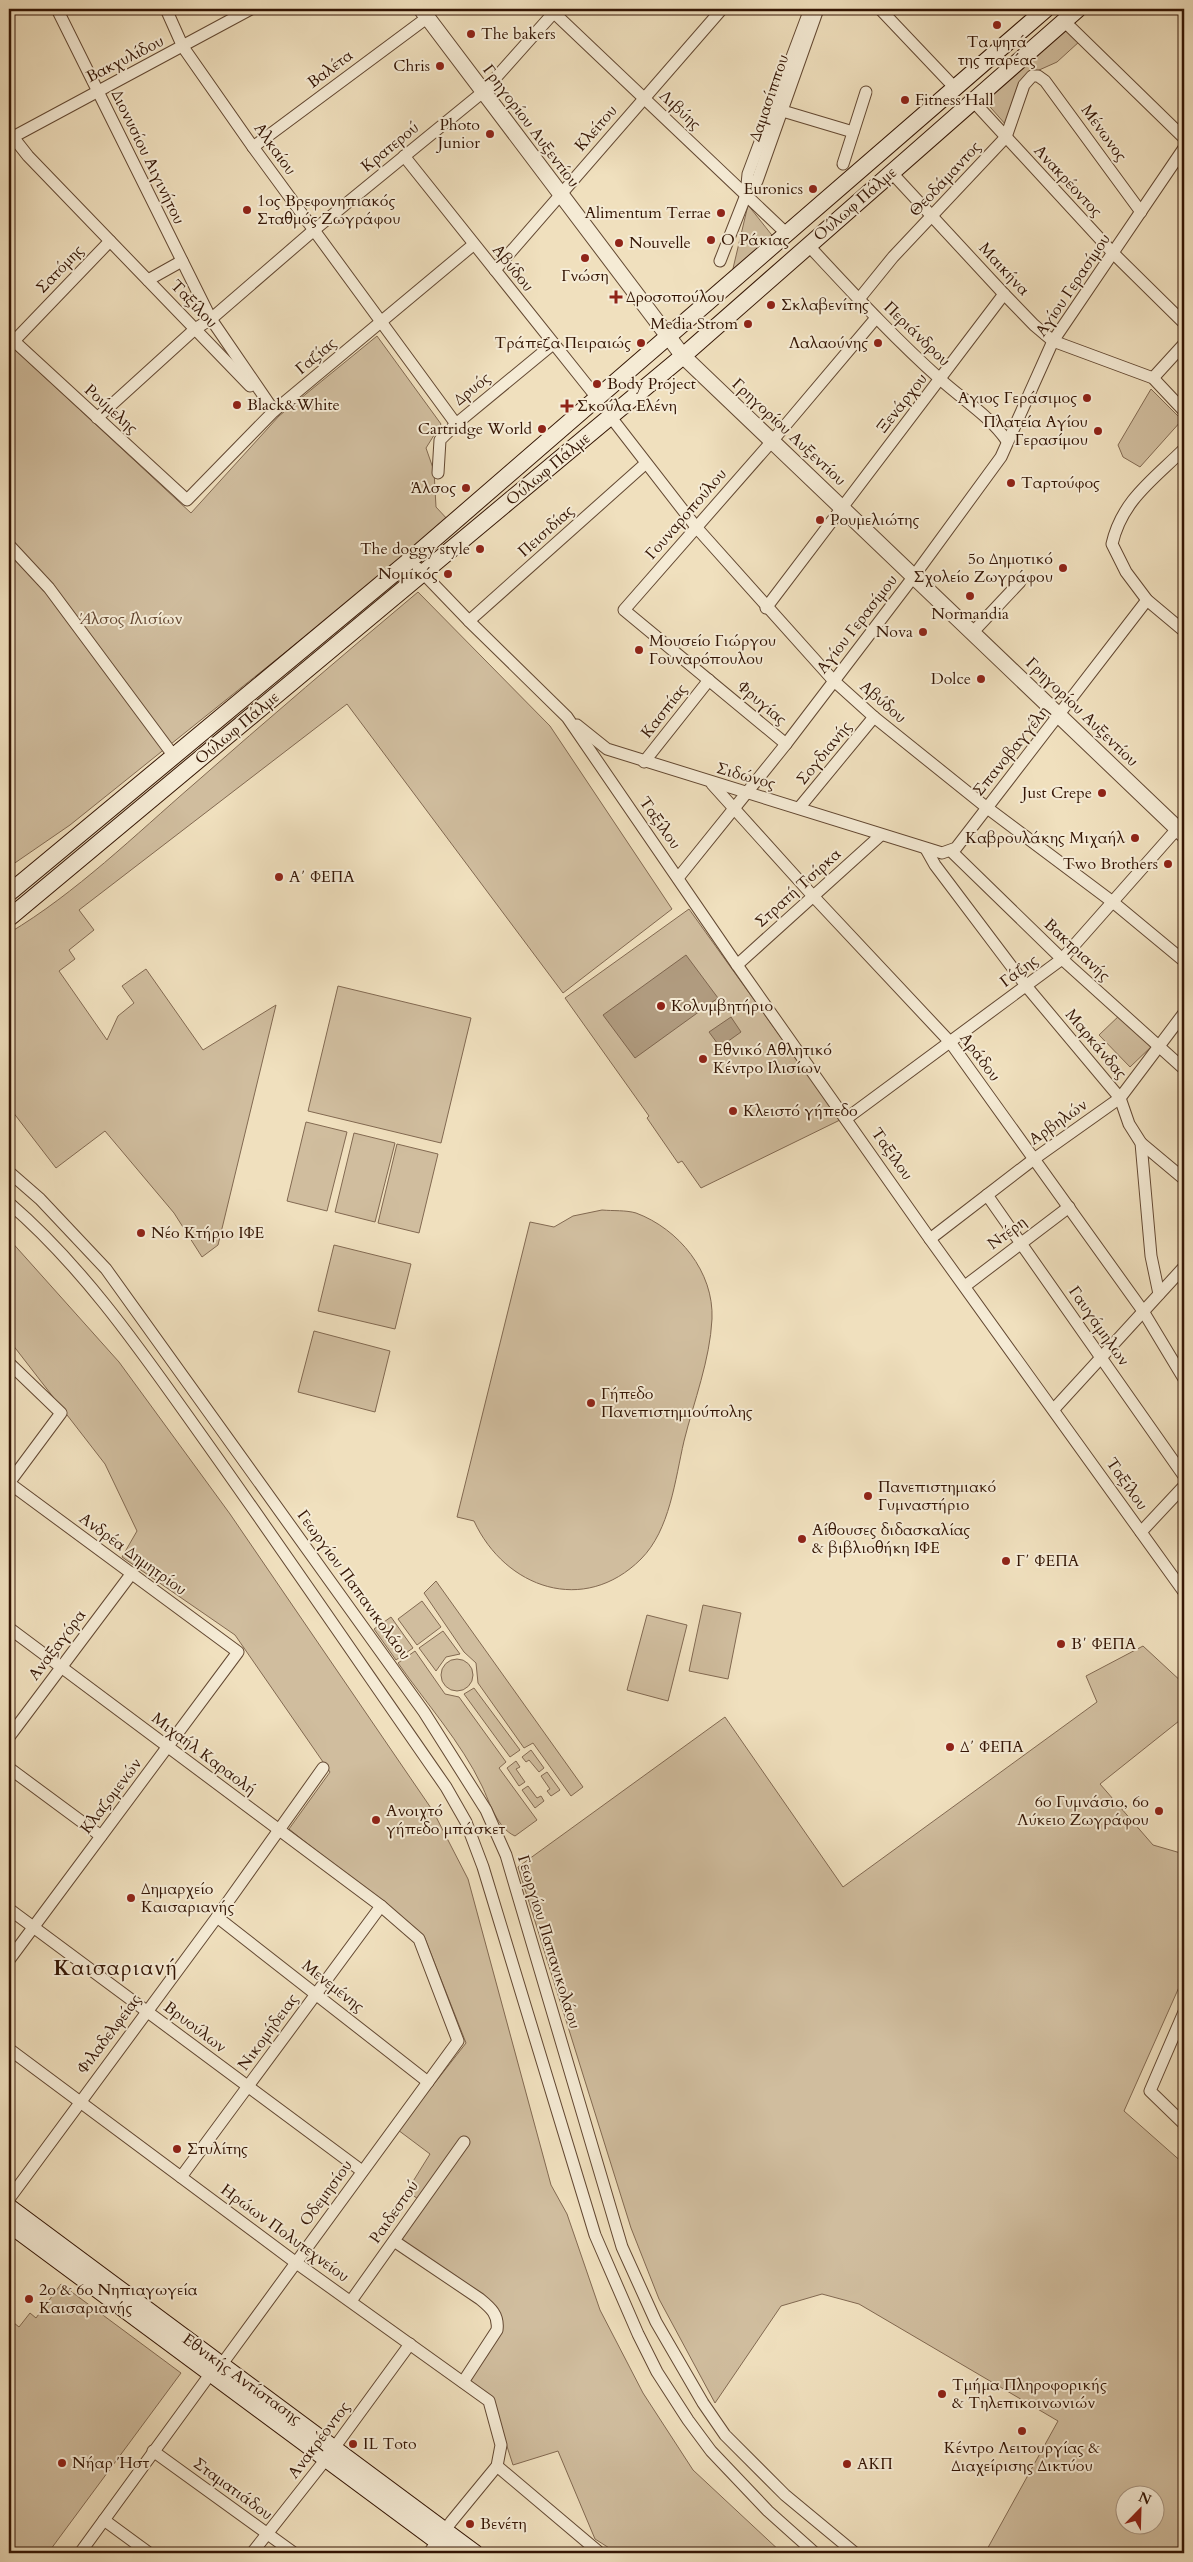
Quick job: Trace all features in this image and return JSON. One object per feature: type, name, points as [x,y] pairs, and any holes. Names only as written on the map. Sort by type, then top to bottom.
[{"type":"main road","name":"Ούλωφ Πάλμε","points":[[9,893],[410,560],[1046,9]]},
{"type":"main road","name":"Ούλωφ Πάλμε","points":[[9,918],[682,356],[1078,9]]},
{"type":"main road","name":"Εθνικής Αντίστασης","points":[[9,2207],[216,2369]]},
{"type":"main road","name":"Εθνικής Αντίστασης","points":[[9,2224],[216,2369],[330,2453],[437,2542],[453,2553]]},
{"type":"main road","name":"Εθνικής Αντίστασης","points":[[437,2542],[475,2553]]},
{"type":"street","name":"Διονυσίου Αιγινήτου","points":[[57,9],[211,319]]},
{"type":"street","name":"Αλκαίου","points":[[166,9],[183,47],[252,147],[456,424]]},
{"type":"street","name":"Βακχυλίδου","points":[[11,136],[183,47],[251,9]]},
{"type":"street","name":"Κλείτου","points":[[495,270],[722,9]]},
{"type":"street","name":"Δαμασίππου","points":[[720,260],[746,195],[757,181],[777,110],[810,9]]},
{"type":"street","name":"Δαμασίππου","points":[[777,110],[818,9]]},
{"type":"street","points":[[1181,9],[1184,12]]},
{"type":"street","name":"Λιβύης","points":[[553,10],[787,234]]},
{"type":"street","name":"Κρατερού","points":[[97,418],[195,329],[211,319],[314,230],[483,92],[553,10]]},
{"type":"street","points":[[886,10],[955,88]]},
{"type":"street","name":"Γρηγορίου Αυξεντίου","points":[[425,12],[682,356],[773,440],[1060,716],[1182,828]]},
{"type":"street","name":"Βαλέτα","points":[[252,147],[425,12]]},
{"type":"street","points":[[1064,21],[1184,138]]},
{"type":"street","name":"Θεοδάμαντος","points":[[859,299],[893,257],[1006,138],[1024,85],[1032,76],[1038,76]]},
{"type":"street","name":"Μένωνος","points":[[1038,76],[1045,81],[1141,212]]},
{"type":"street","points":[[843,164],[866,92]]},
{"type":"street","name":"Ανακρέοντος","points":[[973,101],[1113,253],[1184,322]]},
{"type":"street","points":[[777,110],[853,132]]},
{"type":"street","name":"Ταξίλου","points":[[11,136],[28,156],[274,411]]},
{"type":"street","name":"Αγίου Γερασίμου","points":[[678,878],[786,744],[914,576],[1001,457],[1053,341],[1184,148]]},
{"type":"street","name":"Αβύδου","points":[[404,156],[598,399]]},
{"type":"street","name":"Μαικήνα","points":[[891,172],[933,215],[1004,294],[1053,341],[1153,378],[1184,411]]},
{"type":"street","name":"Σατόμης","points":[[14,341],[110,241]]},
{"type":"street","name":"Γαζίας","points":[[188,500],[274,411],[473,244]]},
{"type":"street","name":"Περιάνδρου","points":[[808,245],[876,318],[941,380],[998,427],[1007,441]]},
{"type":"street","points":[[148,280],[182,261]]},
{"type":"street","name":"Ξενάρχου","points":[[766,608],[941,380],[1004,294]]},
{"type":"street","points":[[773,440],[876,318]]},
{"type":"street","name":"Ταξίλου","points":[[211,319],[274,411]]},
{"type":"street","name":"Ρούμελης","points":[[14,341],[188,500]]},
{"type":"street","name":"Δρυός","points":[[438,473],[440,440],[456,424],[553,344]]},
{"type":"street","points":[[1153,378],[1184,344]]},
{"type":"street","name":"Αβύδου","points":[[610,416],[645,464],[696,527],[766,608],[833,680],[874,717],[986,807],[1114,903],[1184,962]]},
{"type":"street","name":"Γουναροπούλου","points":[[624,610],[773,440]]},
{"type":"street","points":[[1184,449],[1133,499],[1116,524],[1112,544],[1126,572],[1147,600],[1184,631]]},
{"type":"street","name":"Πεισιδίας","points":[[469,622],[645,464]]},
{"type":"street","points":[[9,545],[49,588],[173,755]]},
{"type":"street","name":"Ταξίλου","points":[[410,560],[469,622],[567,717],[930,1239],[1184,1592]]},
{"type":"street","points":[[972,632],[1020,582]]},
{"type":"street","name":"Σπανοβαγγέλη","points":[[954,850],[986,807],[1060,716],[1147,600]]},
{"type":"street","name":"Φρυγίας","points":[[624,610],[786,744]]},
{"type":"street","name":"Κασπίας","points":[[644,762],[709,680]]},
{"type":"street","name":"Σιδώνος","points":[[567,717],[607,749],[712,784],[799,808],[926,849]]},
{"type":"street","name":"Σογδιανής","points":[[799,808],[874,717]]},
{"type":"street","name":"Αράδου","points":[[712,784],[813,896],[950,1042],[1143,1311],[1184,1379]]},
{"type":"street","name":"Γάζης","points":[[847,1118],[1027,987],[1062,959],[1182,828]]},
{"type":"street","name":"Στρατή Τσίρκα","points":[[738,965],[881,835]]},
{"type":"street","points":[[926,849],[942,853],[954,850]]},
{"type":"street","name":"Μαρκάνδας","points":[[926,849],[935,865],[1027,987],[1120,1098],[1129,1124],[1141,1142],[1150,1256],[1159,1294]]},
{"type":"street","name":"Βακτριανής","points":[[954,850],[1062,959],[1184,1069]]},
{"type":"street","name":"Αρβηλών","points":[[930,1239],[1034,1158],[1120,1098],[1158,1045],[1184,1013]]},
{"type":"street","points":[[1141,1142],[1184,1179]]},
{"type":"street","name":"Γεωργίου Παπανικολάου","points":[[9,1172],[40,1200],[106,1270],[392,1667],[467,1775],[486,1810],[506,1855],[622,2247],[656,2322],[698,2396],[725,2435],[785,2496],[855,2553]]},
{"type":"street","name":"Γαυγάμηλων","points":[[987,1195],[1184,1476]]},
{"type":"street","points":[[9,1203],[51,1242],[81,1275],[158,1376],[308,1586],[446,1787],[466,1822],[483,1867],[595,2235],[638,2334],[662,2380],[711,2451],[768,2511],[815,2553]]},
{"type":"street","name":"Ντέρη","points":[[965,1286],[1069,1207]]},
{"type":"street","points":[[1054,1409],[1159,1294],[1180,1280],[1184,1266]]},
{"type":"street","points":[[9,1363],[61,1413],[9,1483]]},
{"type":"street","name":"Ανδρέα Δημητρίου","points":[[9,1483],[238,1652]]},
{"type":"street","points":[[1141,1532],[1184,1486]]},
{"type":"street","name":"Αναξαγόρα","points":[[9,1737],[132,1573]]},
{"type":"street","name":"Μιχαήλ Καραολή","points":[[9,1628],[381,1906],[419,1939],[458,2041]]},
{"type":"street","name":"Κλαζομενών","points":[[9,1960],[238,1652]]},
{"type":"street","points":[[9,1768],[101,1836]]},
{"type":"street","name":"Φιλαδελφείας","points":[[9,2199],[79,2101],[217,1917],[323,1768]]},
{"type":"street","name":"Νικομήδειας","points":[[181,2177],[381,1906]]},
{"type":"street","name":"Βρυούλων","points":[[9,1909],[362,2171]]},
{"type":"street","name":"Μενεμένης","points":[[217,1917],[428,2082]]},
{"type":"street","points":[[1184,2013],[1150,2091],[1184,2124]]},
{"type":"street","name":"Οδεμησίου","points":[[80,2553],[153,2451],[216,2369],[458,2041]]},
{"type":"street","name":"Ηρώων Πολυτεχνείου","points":[[9,2049],[295,2262],[489,2401],[501,2445],[497,2466]]},
{"type":"street","name":"Ραιδεστού","points":[[351,2301],[464,2142]]},
{"type":"street","points":[[394,2241],[480,2299],[493,2310],[498,2320],[497,2330],[463,2382]]},
{"type":"street","name":"Ανακρέοντος","points":[[252,2553],[330,2453],[410,2344]]},
{"type":"street","name":"Σταματιάδου","points":[[153,2451],[294,2553]]},
{"type":"street","points":[[437,2542],[497,2466],[598,2553]]},
{"type":"street","points":[[104,2520],[149,2553]]},
{"type":"green space","points":[[1065,29],[1080,41],[1057,62],[1028,75],[1006,125],[984,100]]},
{"type":"green space","points":[[748,205],[775,239],[731,277]]},
{"type":"green space","name":"Άλσος Ιλισίων","points":[[377,336],[441,424],[426,448],[434,471],[436,507],[449,521],[70,825],[9,867],[9,344],[191,513],[279,416]]},
{"type":"green space","points":[[1151,389],[1182,420],[1140,467],[1123,457],[1118,445]]},
{"type":"green space","points":[[418,592],[550,726],[672,909],[563,993],[347,704],[79,910],[94,930],[69,950],[75,959],[59,971],[107,1040],[118,1016],[134,1003],[122,986],[146,969],[203,1050],[276,1005],[218,1245],[202,1257],[174,1213],[105,1131],[56,1168],[9,1107],[9,933],[58,900],[104,863]]},
{"type":"green space","name":"Εθνικό Αθλητικό Κέντρο Ιλισίων","points":[[689,909],[840,1120],[701,1188],[682,1161],[678,1163],[647,1118],[649,1116],[565,998]]},
{"type":"green space","points":[[338,986],[471,1018],[441,1143],[308,1111]]},
{"type":"green space","points":[[1122,1013],[1153,1045],[1130,1067],[1099,1035]]},
{"type":"green space","points":[[306,1122],[347,1132],[327,1211],[287,1201]]},
{"type":"green space","points":[[354,1133],[395,1143],[375,1222],[335,1212]]},
{"type":"green space","points":[[397,1144],[438,1154],[419,1233],[378,1223]]},
{"type":"green space","points":[[602,1210],[636,1213],[652,1220],[679,1241],[691,1254],[707,1285],[711,1302],[711,1334],[670,1504],[659,1534],[641,1559],[619,1576],[595,1587],[571,1590],[548,1586],[525,1577],[505,1563],[488,1544],[474,1521],[457,1517],[530,1222],[554,1227],[573,1216]]},
{"type":"green space","points":[[9,1239],[119,1362],[230,1514],[433,1811],[468,1879],[551,2185],[567,2214],[600,2310],[643,2393],[693,2470],[782,2553],[617,2553],[595,2539],[558,2451],[513,2465],[492,2400],[468,2381],[501,2322],[401,2241],[425,2204],[407,2191],[430,2154],[398,2130],[466,2043],[424,1936],[289,1829],[330,1772],[235,1635],[122,1557],[137,1531],[105,1464],[9,1340]]},
{"type":"green space","points":[[334,1245],[411,1264],[395,1329],[318,1311]]},
{"type":"green space","points":[[314,1331],[390,1351],[375,1412],[298,1392]]},
{"type":"green space","points":[[436,1581],[583,1787],[571,1796],[533,1743],[524,1748],[478,1683],[476,1663],[464,1652],[424,1593]]},
{"type":"green space","points":[[422,1601],[441,1627],[417,1645],[398,1619]]},
{"type":"green space","points":[[703,1605],[741,1613],[728,1679],[689,1671]]},
{"type":"green space","points":[[647,1615],[687,1625],[668,1701],[627,1690]]},
{"type":"green space","points":[[391,1617],[413,1648],[396,1660],[374,1629]]},
{"type":"green space","points":[[443,1631],[460,1654],[446,1657],[436,1671],[419,1648]]},
{"type":"green space","points":[[1143,1646],[1184,1684],[1184,1717],[1100,1784],[1153,1845],[1184,1854],[1184,1976],[1124,2111],[1184,2164],[1184,2553],[985,2553],[1058,2421],[859,2304],[822,2294],[781,2306],[715,2403],[659,2299],[631,2228],[518,1867],[725,1717],[843,1887],[1097,1702],[1086,1676]]},
{"type":"green space","points":[[415,1651],[445,1694],[459,1697],[506,1762],[499,1768],[537,1820],[515,1836],[503,1827],[464,1754],[398,1663]]},
{"type":"green space","points":[[457,1659],[468,1664],[473,1675],[468,1686],[457,1691],[446,1686],[441,1675],[446,1664]]},
{"type":"green space","points":[[474,1688],[520,1750],[510,1757],[464,1694]]},
{"type":"green space","points":[[531,1750],[544,1768],[539,1772],[529,1760],[526,1762],[522,1757]]},
{"type":"green space","points":[[516,1761],[520,1767],[516,1769],[525,1782],[519,1786],[507,1768]]},
{"type":"green space","points":[[547,1772],[560,1790],[551,1796],[547,1791],[550,1789],[541,1776]]},
{"type":"green space","points":[[528,1786],[537,1798],[541,1796],[544,1801],[535,1808],[522,1790]]},
{"type":"green space","name":"Νήαρ Ήστ","points":[[61,2284],[181,2373],[48,2553],[9,2553],[9,2319],[19,2327],[30,2313],[36,2318]]},
{"type":"shaded area","name":"Κολυμβητήριο","points":[[686,955],[718,998],[635,1058],[603,1015]]},
{"type":"shaded area","points":[[731,1017],[741,1032],[720,1047],[709,1032]]},
{"type":"place","name":"Τα ψητά της παρέας","points":[[997,25]]},
{"type":"place","name":"The bakers","points":[[471,34]]},
{"type":"place","name":"Chris","points":[[440,66]]},
{"type":"place","name":"Fitness Hall","points":[[905,100]]},
{"type":"place","name":"Photo Junior","points":[[490,134]]},
{"type":"place","name":"Euronics","points":[[813,189]]},
{"type":"place","name":"1ος Βρεφονηπιακός Σταθμός Ζωγράφου","points":[[247,210]]},
{"type":"place","name":"Alimentum Terrae","points":[[721,213]]},
{"type":"place","name":"Ο Ράκιας","points":[[711,240]]},
{"type":"place","name":"Nouvelle","points":[[619,243]]},
{"type":"place","name":"Γνώση","points":[[585,258]]},
{"type":"place","name":"Δροσοπούλου","points":[[616,297]]},
{"type":"place","name":"Σκλαβενίτης","points":[[771,305]]},
{"type":"place","name":"Media Strom","points":[[748,324]]},
{"type":"place","name":"Τράπεζα Πειραιώς","points":[[641,343]]},
{"type":"place","name":"Λαλαούνης","points":[[878,343]]},
{"type":"place","name":"Body Project","points":[[597,384]]},
{"type":"place","name":"Αγιος Γεράσιμος","points":[[1087,398]]},
{"type":"place","name":"Black&White","points":[[237,405]]},
{"type":"place","name":"Σκούλα Ελένη","points":[[567,406]]},
{"type":"place","name":"Cartridge World","points":[[542,429]]},
{"type":"place","name":"Πλατεία Αγίου Γερασίμου","points":[[1098,431]]},
{"type":"place","name":"Ταρτούφος","points":[[1011,483]]},
{"type":"place","name":"Άλσος","points":[[466,488]]},
{"type":"place","name":"Ρουμελιώτης","points":[[820,520]]},
{"type":"place","name":"The doggy style","points":[[480,549]]},
{"type":"place","name":"5ο Δημοτικό Σχολείο Ζωγράφου","points":[[1063,568]]},
{"type":"place","name":"Νομικός","points":[[448,574]]},
{"type":"place","name":"Normandia","points":[[970,596]]},
{"type":"place","name":"Nova","points":[[923,632]]},
{"type":"place","name":"Μουσείο Γιώργου Γουναρόπουλου","points":[[639,650]]},
{"type":"place","name":"Dolce","points":[[981,679]]},
{"type":"place","name":"Just Crepe","points":[[1102,793]]},
{"type":"place","name":"Καβρουλάκης Μιχαήλ","points":[[1135,838]]},
{"type":"place","name":"Two Brothers","points":[[1168,864]]},
{"type":"place","name":"Α΄ ΦΕΠΑ","points":[[279,877]]},
{"type":"place","name":"Κολυμβητήριο","points":[[661,1006]]},
{"type":"place","name":"Εθνικό Αθλητικό Κέντρο Ιλισίων","points":[[703,1059]]},
{"type":"place","name":"Κλειστό γήπεδο","points":[[733,1111]]},
{"type":"place","name":"Νέο Κτήριο ΙΦΕ","points":[[141,1233]]},
{"type":"place","name":"Γήπεδο Πανεπιστημιούπολης","points":[[591,1403]]},
{"type":"place","name":"Πανεπιστημιακό Γυμναστήριο","points":[[868,1496]]},
{"type":"place","name":"Αίθουσες διδασκαλίας & βιβλιοθήκη ΙΦΕ","points":[[802,1539]]},
{"type":"place","name":"Γ΄ ΦΕΠΑ","points":[[1006,1561]]},
{"type":"place","name":"Β΄ ΦΕΠΑ","points":[[1061,1644]]},
{"type":"place","name":"Δ΄ ΦΕΠΑ","points":[[950,1747]]},
{"type":"place","name":"6ο Γυμνάσιο, 6ο Λύκειο Ζωγράφου","points":[[1159,1811]]},
{"type":"place","name":"Ανοιχτό γήπεδο μπάσκετ","points":[[376,1820]]},
{"type":"place","name":"Δημαρχείο Καισαριανής","points":[[131,1898]]},
{"type":"place","name":"Στυλίτης","points":[[177,2149]]},
{"type":"place","name":"2ο & 6ο Νηπιαγωγεία Καισαριανής","points":[[29,2299]]},
{"type":"place","name":"Τμήμα Πληροφορικής & Τηλεπικοινωνιών","points":[[942,2394]]},
{"type":"place","name":"Κέντρο Λειτουργίας & Διαχείρισης Δικτύου","points":[[1022,2431]]},
{"type":"place","name":"IL Toto","points":[[353,2444]]},
{"type":"place","name":"Νήαρ Ήστ","points":[[62,2463]]},
{"type":"place","name":"ΑΚΠ","points":[[847,2464]]},
{"type":"place","name":"Βενέτη","points":[[470,2524]]},
{"type":"district","name":"Καισαριανή","points":[[116,1968]]}]
